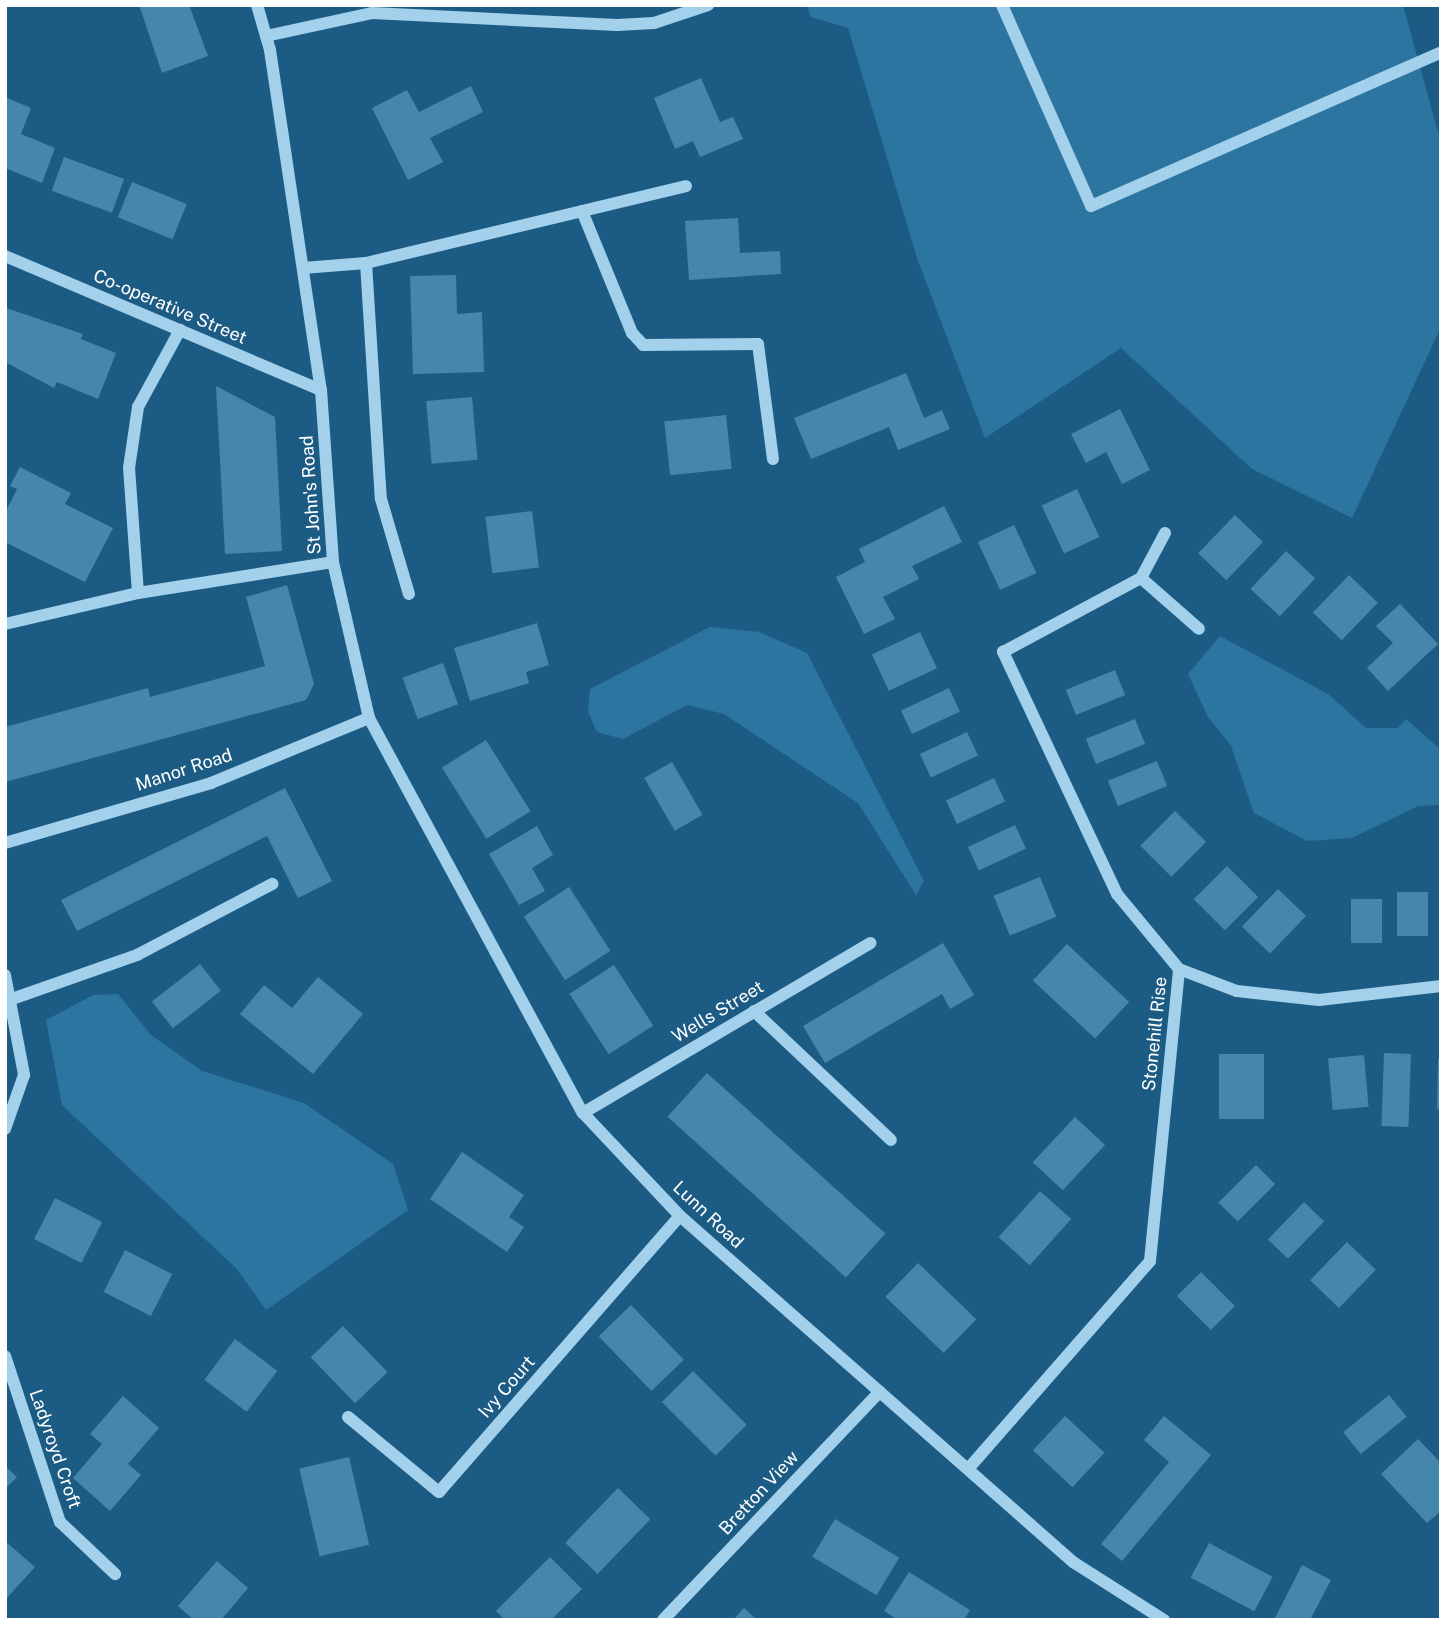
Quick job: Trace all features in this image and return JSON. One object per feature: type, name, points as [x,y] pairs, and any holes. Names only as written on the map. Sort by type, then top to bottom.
[{"type":"street","name":"St John's Road","points":[[257,5],[266,36],[321,390],[333,562],[369,718]]},
{"type":"street","points":[[266,36],[372,13],[617,25],[654,23],[708,5]]},
{"type":"street","points":[[1002,5],[1091,206],[1441,52]]},
{"type":"street","points":[[303,268],[366,263],[687,186]]},
{"type":"street","points":[[582,212],[632,333],[643,345],[758,344],[773,459]]},
{"type":"street","name":"Co-operative Street","points":[[5,256],[321,390]]},
{"type":"street","points":[[366,263],[381,499],[409,594]]},
{"type":"street","points":[[138,593],[129,468],[138,407],[180,330]]},
{"type":"street","points":[[1165,533],[1141,578],[1199,629]]},
{"type":"street","points":[[5,624],[138,593],[333,562]]},
{"type":"street","name":"Stonehill Rise","points":[[968,1469],[1150,1261],[1179,969],[1117,894],[1003,652],[1141,578]]},
{"type":"street","name":"Manor Road","points":[[5,843],[211,783],[369,718]]},
{"type":"street","name":"Lunn Road","points":[[369,718],[583,1113],[680,1216],[1073,1562],[1164,1620]]},
{"type":"street","points":[[12,999],[137,956],[272,884]]},
{"type":"street","name":"Wells Street","points":[[583,1113],[871,943]]},
{"type":"street","points":[[1179,969],[1237,991],[1318,1000],[1441,986]]},
{"type":"street","points":[[5,975],[12,999],[24,1075],[5,1129]]},
{"type":"street","points":[[754,1011],[891,1140]]},
{"type":"street","name":"Ivy Court","points":[[348,1417],[439,1492],[680,1216]]},
{"type":"street","name":"Ladyroyd Croft","points":[[5,1356],[60,1522],[116,1574]]},
{"type":"street","name":"Bretton View","points":[[663,1620],[880,1391]]},
{"type":"shaded area","points":[[807,5],[1403,5],[1441,143],[1441,327],[1352,518],[1252,469],[1121,348],[985,438],[917,258],[848,28],[811,17]]},
{"type":"shaded area","points":[[710,627],[759,632],[807,653],[924,881],[916,895],[858,803],[724,714],[687,705],[623,739],[597,732],[588,711],[590,689]]},
{"type":"shaded area","points":[[1220,636],[1328,694],[1366,728],[1398,728],[1406,719],[1441,750],[1441,805],[1418,806],[1352,838],[1307,841],[1254,813],[1231,746],[1208,717],[1188,674]]},
{"type":"shaded area","points":[[118,994],[151,1035],[202,1071],[304,1103],[393,1164],[408,1210],[266,1310],[237,1269],[62,1105],[46,1020],[93,995]]},
{"type":"building","points":[[139,5],[189,5],[208,56],[162,73]]},
{"type":"building","points":[[701,78],[720,122],[733,117],[743,139],[700,157],[693,141],[675,149],[654,98]]},
{"type":"building","points":[[471,86],[483,112],[430,138],[443,162],[408,180],[372,108],[407,90],[419,112]]},
{"type":"building","points":[[5,97],[31,108],[21,134],[55,148],[42,183],[5,168]]},
{"type":"building","points":[[64,157],[124,179],[112,213],[52,191]]},
{"type":"building","points":[[132,182],[187,204],[172,239],[118,217]]},
{"type":"building","points":[[738,218],[740,253],[780,251],[781,274],[689,280],[685,221]]},
{"type":"building","points":[[456,275],[457,314],[482,312],[484,372],[413,374],[410,276]]},
{"type":"building","points":[[6,308],[83,334],[81,339],[116,353],[98,399],[57,382],[54,388],[5,362]]},
{"type":"building","points":[[906,373],[924,418],[942,410],[950,429],[898,450],[889,427],[811,459],[794,418]]},
{"type":"building","points":[[216,386],[275,417],[282,551],[225,554]]},
{"type":"building","points":[[472,397],[477,460],[432,464],[426,401]]},
{"type":"building","points":[[1120,409],[1150,470],[1122,484],[1106,452],[1086,463],[1071,434]]},
{"type":"building","points":[[726,415],[732,469],[670,475],[664,421]]},
{"type":"building","points":[[20,467],[71,493],[65,504],[113,528],[85,582],[5,542],[5,513],[17,489],[10,486]]},
{"type":"building","points":[[1077,489],[1099,537],[1064,554],[1042,505]]},
{"type":"building","points":[[944,506],[962,542],[912,566],[919,579],[883,597],[895,619],[864,634],[836,577],[865,562],[859,549]]},
{"type":"building","points":[[532,511],[539,568],[492,573],[485,517]]},
{"type":"building","points":[[1235,515],[1263,542],[1226,580],[1198,553]]},
{"type":"building","points":[[1014,525],[1036,573],[1000,590],[978,542]]},
{"type":"building","points":[[1286,551],[1315,578],[1280,616],[1251,589]]},
{"type":"building","points":[[1349,575],[1378,603],[1342,640],[1313,612]]},
{"type":"building","points":[[287,585],[314,684],[306,700],[5,782],[5,727],[148,688],[150,697],[265,666],[246,597]]},
{"type":"building","points":[[1400,604],[1438,644],[1388,691],[1367,668],[1393,643],[1376,626]]},
{"type":"building","points":[[537,623],[549,665],[526,672],[529,683],[470,701],[454,648]]},
{"type":"building","points":[[920,632],[937,668],[889,691],[872,654]]},
{"type":"building","points":[[443,663],[458,704],[418,719],[403,678]]},
{"type":"building","points":[[1115,670],[1125,695],[1076,715],[1066,690]]},
{"type":"building","points":[[949,688],[960,712],[912,734],[901,710]]},
{"type":"building","points":[[1135,719],[1145,744],[1096,764],[1086,739]]},
{"type":"building","points":[[967,732],[978,756],[931,778],[920,754]]},
{"type":"building","points":[[486,740],[531,811],[486,839],[442,768]]},
{"type":"building","points":[[1157,761],[1167,786],[1118,806],[1108,781]]},
{"type":"building","points":[[672,762],[702,815],[675,831],[644,778]]},
{"type":"building","points":[[994,778],[1005,802],[957,824],[946,800]]},
{"type":"building","points":[[285,788],[332,881],[298,898],[267,836],[77,931],[61,900]]},
{"type":"building","points":[[1175,811],[1206,842],[1171,877],[1140,846]]},
{"type":"building","points":[[1015,825],[1026,849],[979,871],[968,847]]},
{"type":"building","points":[[537,826],[553,855],[532,868],[545,891],[519,905],[489,854]]},
{"type":"building","points":[[1227,866],[1258,897],[1225,930],[1194,899]]},
{"type":"building","points":[[1040,877],[1056,917],[1010,936],[994,896]]},
{"type":"building","points":[[569,887],[610,951],[565,980],[524,916]]},
{"type":"building","points":[[1278,889],[1306,916],[1270,953],[1242,926]]},
{"type":"building","points":[[1397,892],[1428,892],[1428,936],[1397,936]]},
{"type":"building","points":[[1351,899],[1382,899],[1382,943],[1351,943]]},
{"type":"building","points":[[943,943],[974,995],[950,1009],[942,994],[825,1063],[803,1026]]},
{"type":"building","points":[[1067,944],[1129,1002],[1095,1039],[1033,981]]},
{"type":"building","points":[[200,964],[221,991],[173,1028],[152,1002]]},
{"type":"building","points":[[614,965],[653,1025],[609,1054],[570,994]]},
{"type":"building","points":[[318,977],[363,1014],[313,1074],[240,1014],[264,985],[292,1008]]},
{"type":"building","points":[[1384,1053],[1411,1054],[1408,1127],[1381,1126]]},
{"type":"building","points":[[1219,1054],[1264,1054],[1264,1119],[1219,1119]]},
{"type":"building","points":[[1364,1055],[1369,1107],[1333,1110],[1328,1058]]},
{"type":"building","points":[[1438,1059],[1441,1059],[1441,1109],[1437,1109]]},
{"type":"building","points":[[707,1073],[885,1234],[846,1277],[668,1117]]},
{"type":"building","points":[[1075,1117],[1105,1145],[1063,1190],[1033,1162]]},
{"type":"building","points":[[462,1152],[524,1195],[509,1217],[524,1227],[507,1252],[430,1199]]},
{"type":"building","points":[[1256,1165],[1275,1184],[1238,1222],[1219,1202]]},
{"type":"building","points":[[1040,1191],[1071,1219],[1030,1265],[999,1237]]},
{"type":"building","points":[[55,1198],[102,1222],[81,1263],[34,1239]]},
{"type":"building","points":[[1304,1202],[1324,1221],[1288,1259],[1268,1239]]},
{"type":"building","points":[[1347,1242],[1376,1270],[1339,1308],[1310,1280]]},
{"type":"building","points":[[125,1250],[172,1274],[151,1316],[104,1292]]},
{"type":"building","points":[[918,1263],[976,1319],[944,1353],[885,1297]]},
{"type":"building","points":[[1201,1272],[1235,1306],[1211,1330],[1177,1296]]},
{"type":"building","points":[[631,1305],[684,1360],[651,1391],[599,1336]]},
{"type":"building","points":[[343,1326],[387,1372],[355,1403],[311,1357]]},
{"type":"building","points":[[235,1339],[277,1371],[247,1412],[204,1380]]},
{"type":"building","points":[[693,1371],[747,1425],[716,1456],[662,1402]]},
{"type":"building","points":[[1389,1395],[1407,1417],[1361,1454],[1343,1432]]},
{"type":"building","points":[[123,1396],[159,1428],[128,1464],[141,1475],[110,1511],[73,1478],[102,1444],[90,1434]]},
{"type":"building","points":[[1065,1416],[1104,1453],[1072,1487],[1033,1450]]},
{"type":"building","points":[[1164,1416],[1211,1455],[1122,1561],[1101,1544],[1169,1462],[1144,1440]]},
{"type":"building","points":[[1418,1439],[1441,1463],[1441,1511],[1427,1523],[1381,1474]]},
{"type":"building","points":[[349,1457],[369,1545],[320,1556],[299,1468]]},
{"type":"building","points":[[5,1466],[17,1477],[5,1489]]},
{"type":"building","points":[[618,1488],[650,1519],[598,1574],[565,1543]]},
{"type":"building","points":[[835,1519],[899,1558],[877,1595],[812,1557]]},
{"type":"building","points":[[5,1541],[35,1567],[5,1600]]},
{"type":"building","points":[[1209,1543],[1273,1577],[1254,1611],[1191,1577]]},
{"type":"building","points":[[550,1557],[582,1589],[551,1620],[505,1620],[496,1611]]},
{"type":"building","points":[[217,1561],[248,1588],[221,1620],[194,1620],[178,1606]]},
{"type":"building","points":[[1302,1565],[1331,1580],[1310,1620],[1279,1620],[1275,1618]]},
{"type":"building","points":[[909,1572],[970,1610],[964,1620],[898,1620],[884,1611]]},
{"type":"building","points":[[744,1608],[757,1620],[733,1620]]}]
